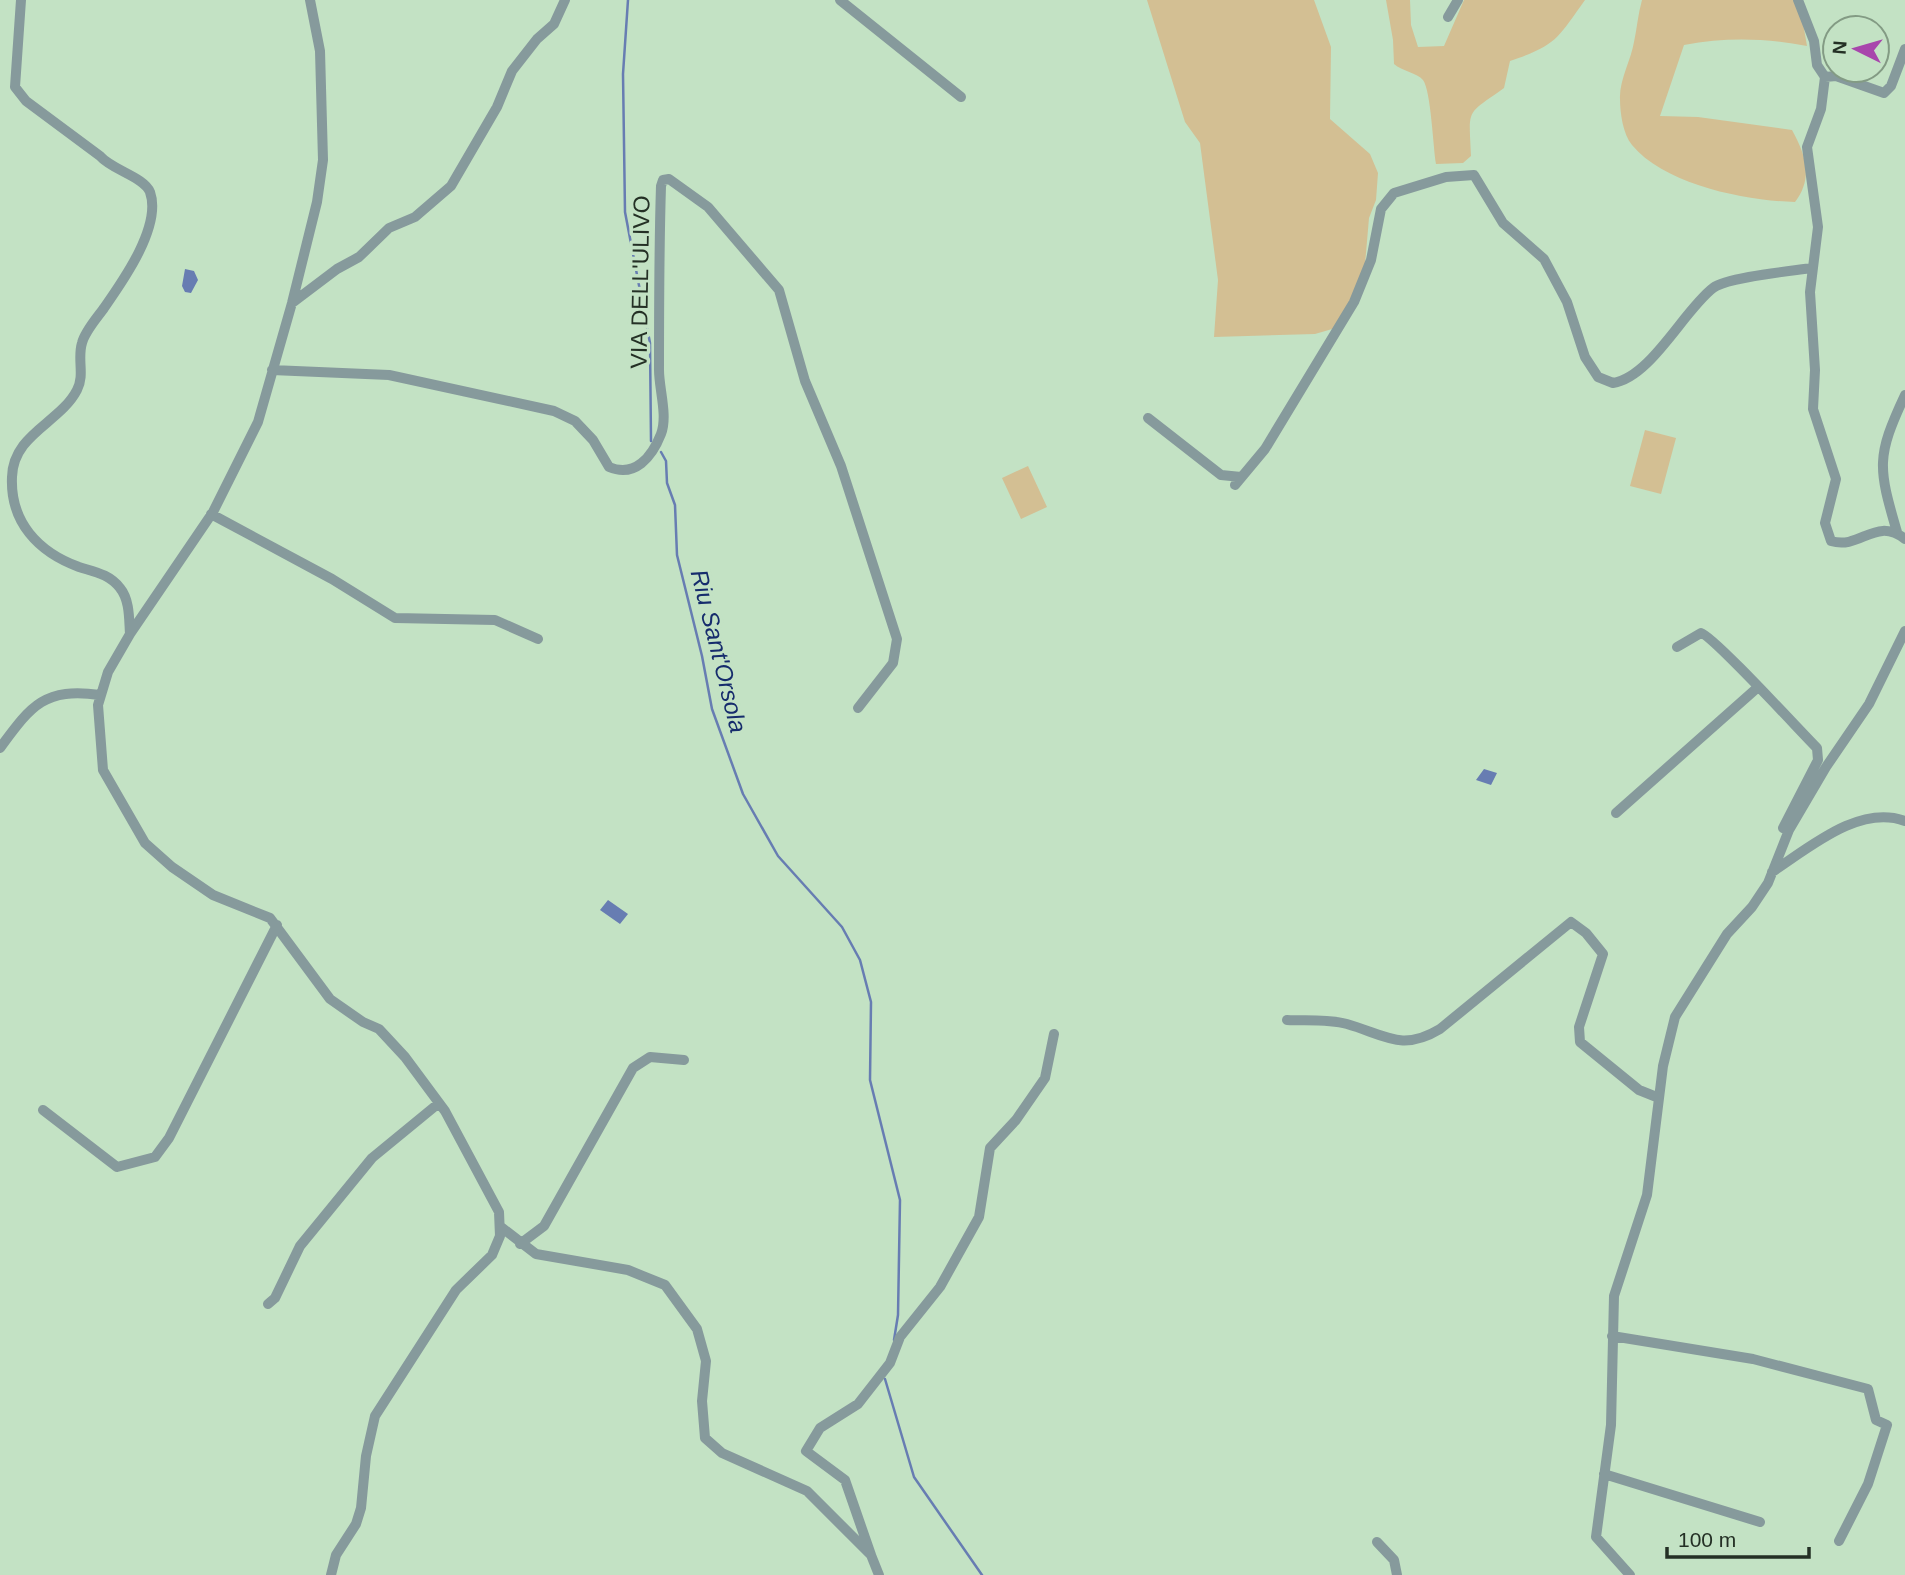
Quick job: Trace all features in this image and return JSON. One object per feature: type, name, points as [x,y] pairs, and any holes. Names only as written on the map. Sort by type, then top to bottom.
[{"type":"street","points":[[21,0],[15,87],[26,102],[100,156],[109,166],[146,185],[150,194],[147,232],[134,262],[81,344],[82,374],[78,390],[33,432],[19,453],[12,473],[12,502],[26,531],[49,553],[103,573],[120,587],[126,604],[130,634]]},
{"type":"street","points":[[310,0],[320,51],[323,160],[317,202],[292,303],[247,449],[211,514],[130,634],[108,672],[100,695],[100,746],[103,769],[145,843],[172,867],[213,895],[270,918],[330,999],[363,1022],[379,1029],[439,1103],[499,1212],[501,1227],[492,1255],[456,1290],[375,1416],[366,1456],[362,1508],[356,1524],[336,1555],[331,1575]]},
{"type":"street","points":[[292,303],[337,269],[359,257],[389,228],[415,217],[452,186],[497,107],[512,71],[537,39],[554,24],[565,0]]},
{"type":"street","points":[[840,0],[961,97]]},
{"type":"street","points":[[1448,17],[1458,0]]},
{"type":"street","points":[[1798,0],[1818,54],[1817,65],[1821,71]]},
{"type":"street","points":[[1859,84],[1884,93],[1889,91],[1905,49]]},
{"type":"street","points":[[1824,84],[1821,109],[1807,147],[1818,227],[1810,292],[1815,370],[1813,409],[1836,479],[1834,495],[1826,515],[1827,534],[1831,541],[1847,543],[1876,530],[1901,536]]},
{"type":"street","points":[[1148,418],[1221,475],[1238,481],[1265,449],[1354,302],[1371,260],[1381,209],[1394,193],[1446,177],[1464,173],[1474,176],[1503,223],[1544,259],[1567,302],[1585,358],[1598,377],[1614,383],[1632,374],[1666,343],[1715,286],[1812,268]]},
{"type":"street","name":"VIA DELL'ULIVO","points":[[272,370],[388,375],[528,404],[554,411],[575,421],[593,440],[609,467],[627,471],[640,466],[661,433],[663,420],[659,373],[661,186],[663,180],[669,179],[680,184],[708,207],[779,290],[805,381],[841,466],[897,639],[893,663],[858,708]]},
{"type":"street","points":[[1901,536],[1885,489],[1881,455],[1905,395]]},
{"type":"street","points":[[211,514],[343,585],[395,618],[495,620],[538,639]]},
{"type":"street","points":[[1630,1575],[1596,1537],[1611,1425],[1614,1296],[1647,1195],[1659,1098],[1675,1017],[1727,934],[1752,907],[1770,877],[1789,830],[1826,767],[1869,704],[1905,631]]},
{"type":"street","points":[[1676,647],[1695,635],[1706,634],[1817,748],[1818,760],[1790,812],[1765,873],[1770,877]]},
{"type":"street","points":[[1616,813],[1757,688]]},
{"type":"street","points":[[0,748],[35,704],[56,694],[75,691],[100,695]]},
{"type":"street","points":[[1770,877],[1821,839],[1869,817],[1890,816],[1905,821]]},
{"type":"street","points":[[1287,1020],[1345,1023],[1389,1040],[1425,1038],[1440,1029],[1571,922],[1586,933],[1603,954],[1578,1027],[1580,1042],[1639,1090],[1659,1098]]},
{"type":"street","points":[[43,1110],[117,1167],[155,1157],[169,1138],[277,925]]},
{"type":"street","points":[[879,1575],[845,1480],[806,1451],[820,1428],[858,1404],[890,1363],[900,1337],[940,1287],[979,1217],[990,1148],[1016,1120],[1045,1078],[1054,1034]]},
{"type":"street","points":[[520,1244],[544,1226],[633,1068],[650,1057],[684,1060]]},
{"type":"street","points":[[268,1304],[275,1298],[300,1246],[372,1158],[439,1103]]},
{"type":"street","points":[[501,1227],[536,1254],[628,1270],[665,1285],[696,1329],[706,1361],[702,1401],[705,1438],[722,1453],[807,1491],[871,1555]]},
{"type":"street","points":[[1612,1336],[1753,1359],[1868,1389],[1876,1420],[1887,1425],[1868,1483],[1839,1541]]},
{"type":"street","points":[[1604,1474],[1760,1522]]},
{"type":"street","points":[[1377,1542],[1394,1560],[1397,1575]]},
{"type":"shaded area","points":[[1147,0],[1314,0],[1331,47],[1330,119],[1370,154],[1378,173],[1376,200],[1369,218],[1364,276],[1339,327],[1315,334],[1214,337],[1218,280],[1200,143],[1185,122]]},
{"type":"shaded area","points":[[1386,0],[1410,0],[1411,25],[1418,47],[1444,46],[1464,0],[1585,0],[1555,39],[1538,50],[1510,61],[1504,88],[1472,114],[1471,156],[1463,163],[1436,164],[1426,86],[1423,80],[1394,64]]},
{"type":"shaded area","points":[[1642,0],[1799,0],[1807,46],[1746,40],[1684,45],[1660,116],[1698,117],[1792,130],[1806,166],[1804,184],[1795,202],[1731,194],[1685,180],[1665,171],[1632,145],[1623,123],[1620,92]]},
{"type":"shaded area","points":[[1645,430],[1676,438],[1661,494],[1630,486]]},
{"type":"shaded area","points":[[1028,466],[1047,507],[1021,519],[1002,478]]},
{"type":"water","points":[[185,269],[194,271],[198,280],[191,293],[185,292],[182,286]]},
{"type":"water","points":[[1484,769],[1497,773],[1491,785],[1476,780]]},
{"type":"water","points":[[608,900],[628,914],[620,924],[600,910]]},
{"type":"waterway","name":"Riu Sant'Orsola","points":[[628,0],[623,74],[625,212],[650,343],[651,441]]},
{"type":"waterway","name":"Riu Sant'Orsola","points":[[661,452],[666,461],[667,483],[675,505],[677,555],[712,709],[743,794],[778,856],[842,927],[860,960],[871,1002],[870,1080],[900,1200],[898,1315],[894,1340]]},
{"type":"waterway","name":"Riu Sant'Orsola","points":[[885,1379],[914,1477],[982,1575]]}]
